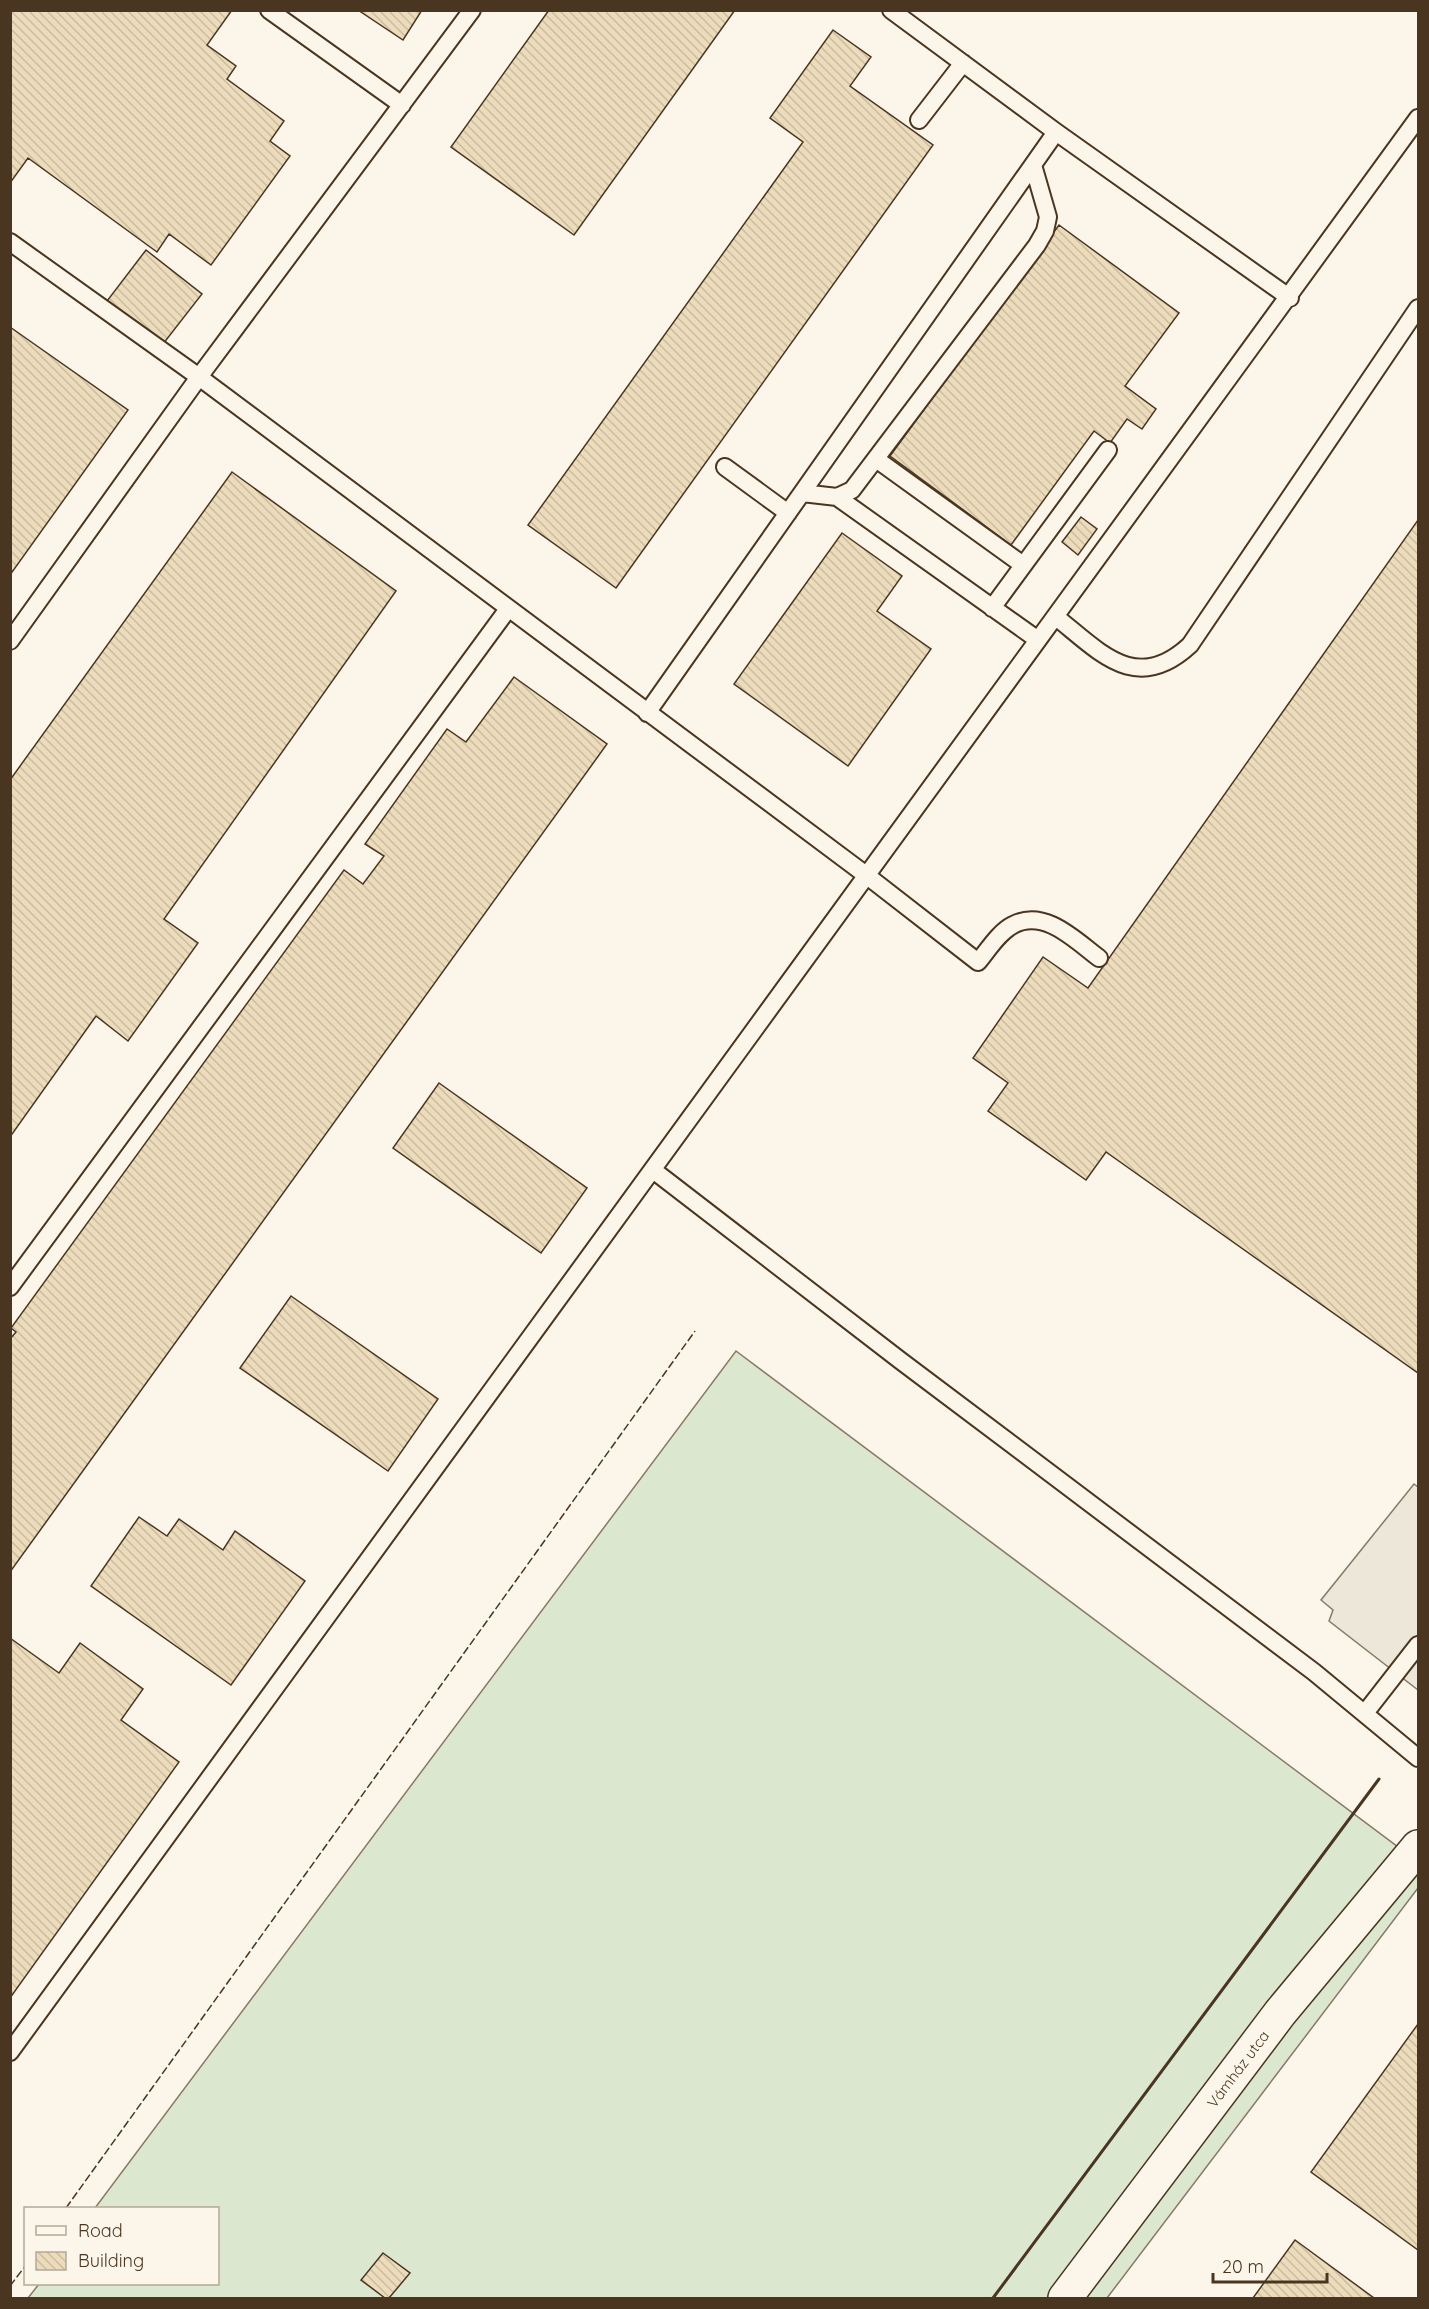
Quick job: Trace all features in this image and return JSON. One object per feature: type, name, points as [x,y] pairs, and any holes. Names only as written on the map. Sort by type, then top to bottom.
[{"type":"street","name":"Vámház utca","points":[[1065,2298],[1280,2013],[1419,1847]]},
{"type":"lane","points":[[268,10],[402,105]]},
{"type":"lane","points":[[10,641],[199,376],[472,10]]},
{"type":"lane","points":[[891,10],[1056,132],[1290,298]]},
{"type":"lane","points":[[919,120],[963,63]]},
{"type":"lane","points":[[10,2052],[1419,118]]},
{"type":"lane","points":[[647,713],[1056,132]]},
{"type":"lane","points":[[837,497],[852,490],[1037,245],[1045,231],[1048,217],[1033,165]]},
{"type":"lane","points":[[10,242],[199,376],[866,875],[978,962],[1003,933],[1012,925],[1023,921],[1053,924],[1099,958]]},
{"type":"lane","points":[[1056,617],[1100,652],[1129,667],[1158,665],[1179,655],[1190,645],[1419,308]]},
{"type":"lane","points":[[992,608],[1108,450]]},
{"type":"lane","points":[[876,459],[1023,565]]},
{"type":"lane","points":[[725,467],[788,513]]},
{"type":"lane","points":[[802,493],[837,497],[1038,640]]},
{"type":"lane","points":[[10,1287],[508,609]]},
{"type":"lane","points":[[653,1170],[1365,1713],[1419,1758]]},
{"type":"lane","points":[[1365,1713],[1419,1646]]},
{"type":"green space","points":[[736,1351],[1418,1862],[1418,1888],[1107,2298],[28,2298],[38,2285],[219,2285],[219,2207],[96,2207]]},
{"type":"shaded area","points":[[1414,1484],[1418,1487],[1418,1690],[1329,1621],[1333,1610],[1321,1600]]},
{"type":"building","points":[[10,10],[232,10],[207,45],[236,66],[227,79],[284,121],[270,141],[290,156],[211,265],[169,234],[157,252],[28,158],[10,183]]},
{"type":"building","points":[[358,10],[422,10],[403,40]]},
{"type":"building","points":[[549,10],[735,10],[574,235],[451,147]]},
{"type":"building","points":[[833,30],[871,57],[850,86],[933,145],[616,588],[528,525],[803,142],[770,118]]},
{"type":"building","points":[[1059,225],[1179,313],[1125,386],[1156,409],[1142,429],[1127,419],[1110,443],[1094,431],[1011,545],[890,456]]},
{"type":"building","points":[[146,250],[202,294],[163,344],[107,301]]},
{"type":"building","points":[[10,327],[128,410],[10,575]]},
{"type":"building","points":[[232,472],[396,591],[164,919],[198,943],[128,1041],[96,1016],[10,1137],[10,780]]},
{"type":"building","points":[[1081,517],[1097,529],[1078,555],[1062,542]]},
{"type":"building","points":[[1418,520],[1418,1373],[1106,1152],[1086,1180],[988,1111],[1008,1083],[973,1058],[1043,957],[1088,988]]},
{"type":"building","points":[[842,533],[902,576],[877,611],[931,649],[848,766],[734,684]]},
{"type":"building","points":[[514,677],[607,744],[10,1572],[10,1339],[16,1332],[11,1328],[344,870],[363,884],[384,856],[365,844],[447,729],[466,742]]},
{"type":"building","points":[[439,1083],[587,1188],[541,1253],[393,1148]]},
{"type":"building","points":[[291,1296],[438,1399],[388,1471],[240,1368]]},
{"type":"building","points":[[139,1517],[167,1536],[179,1519],[223,1550],[235,1531],[305,1581],[231,1685],[91,1586]]},
{"type":"building","points":[[10,1638],[59,1673],[80,1643],[143,1689],[121,1720],[179,1762],[10,1998]]},
{"type":"building","points":[[1418,2024],[1418,2250],[1311,2172]]},
{"type":"building","points":[[1295,2240],[1374,2298],[1253,2298]]},
{"type":"building","points":[[383,2253],[410,2273],[389,2298],[385,2298],[361,2280]]},
{"type":"fence","points":[[67,2207],[695,1331]]},
{"type":"fence","points":[[10,2286],[24,2268]]},
{"type":"wall","points":[[993,2298],[1379,1779]]}]
